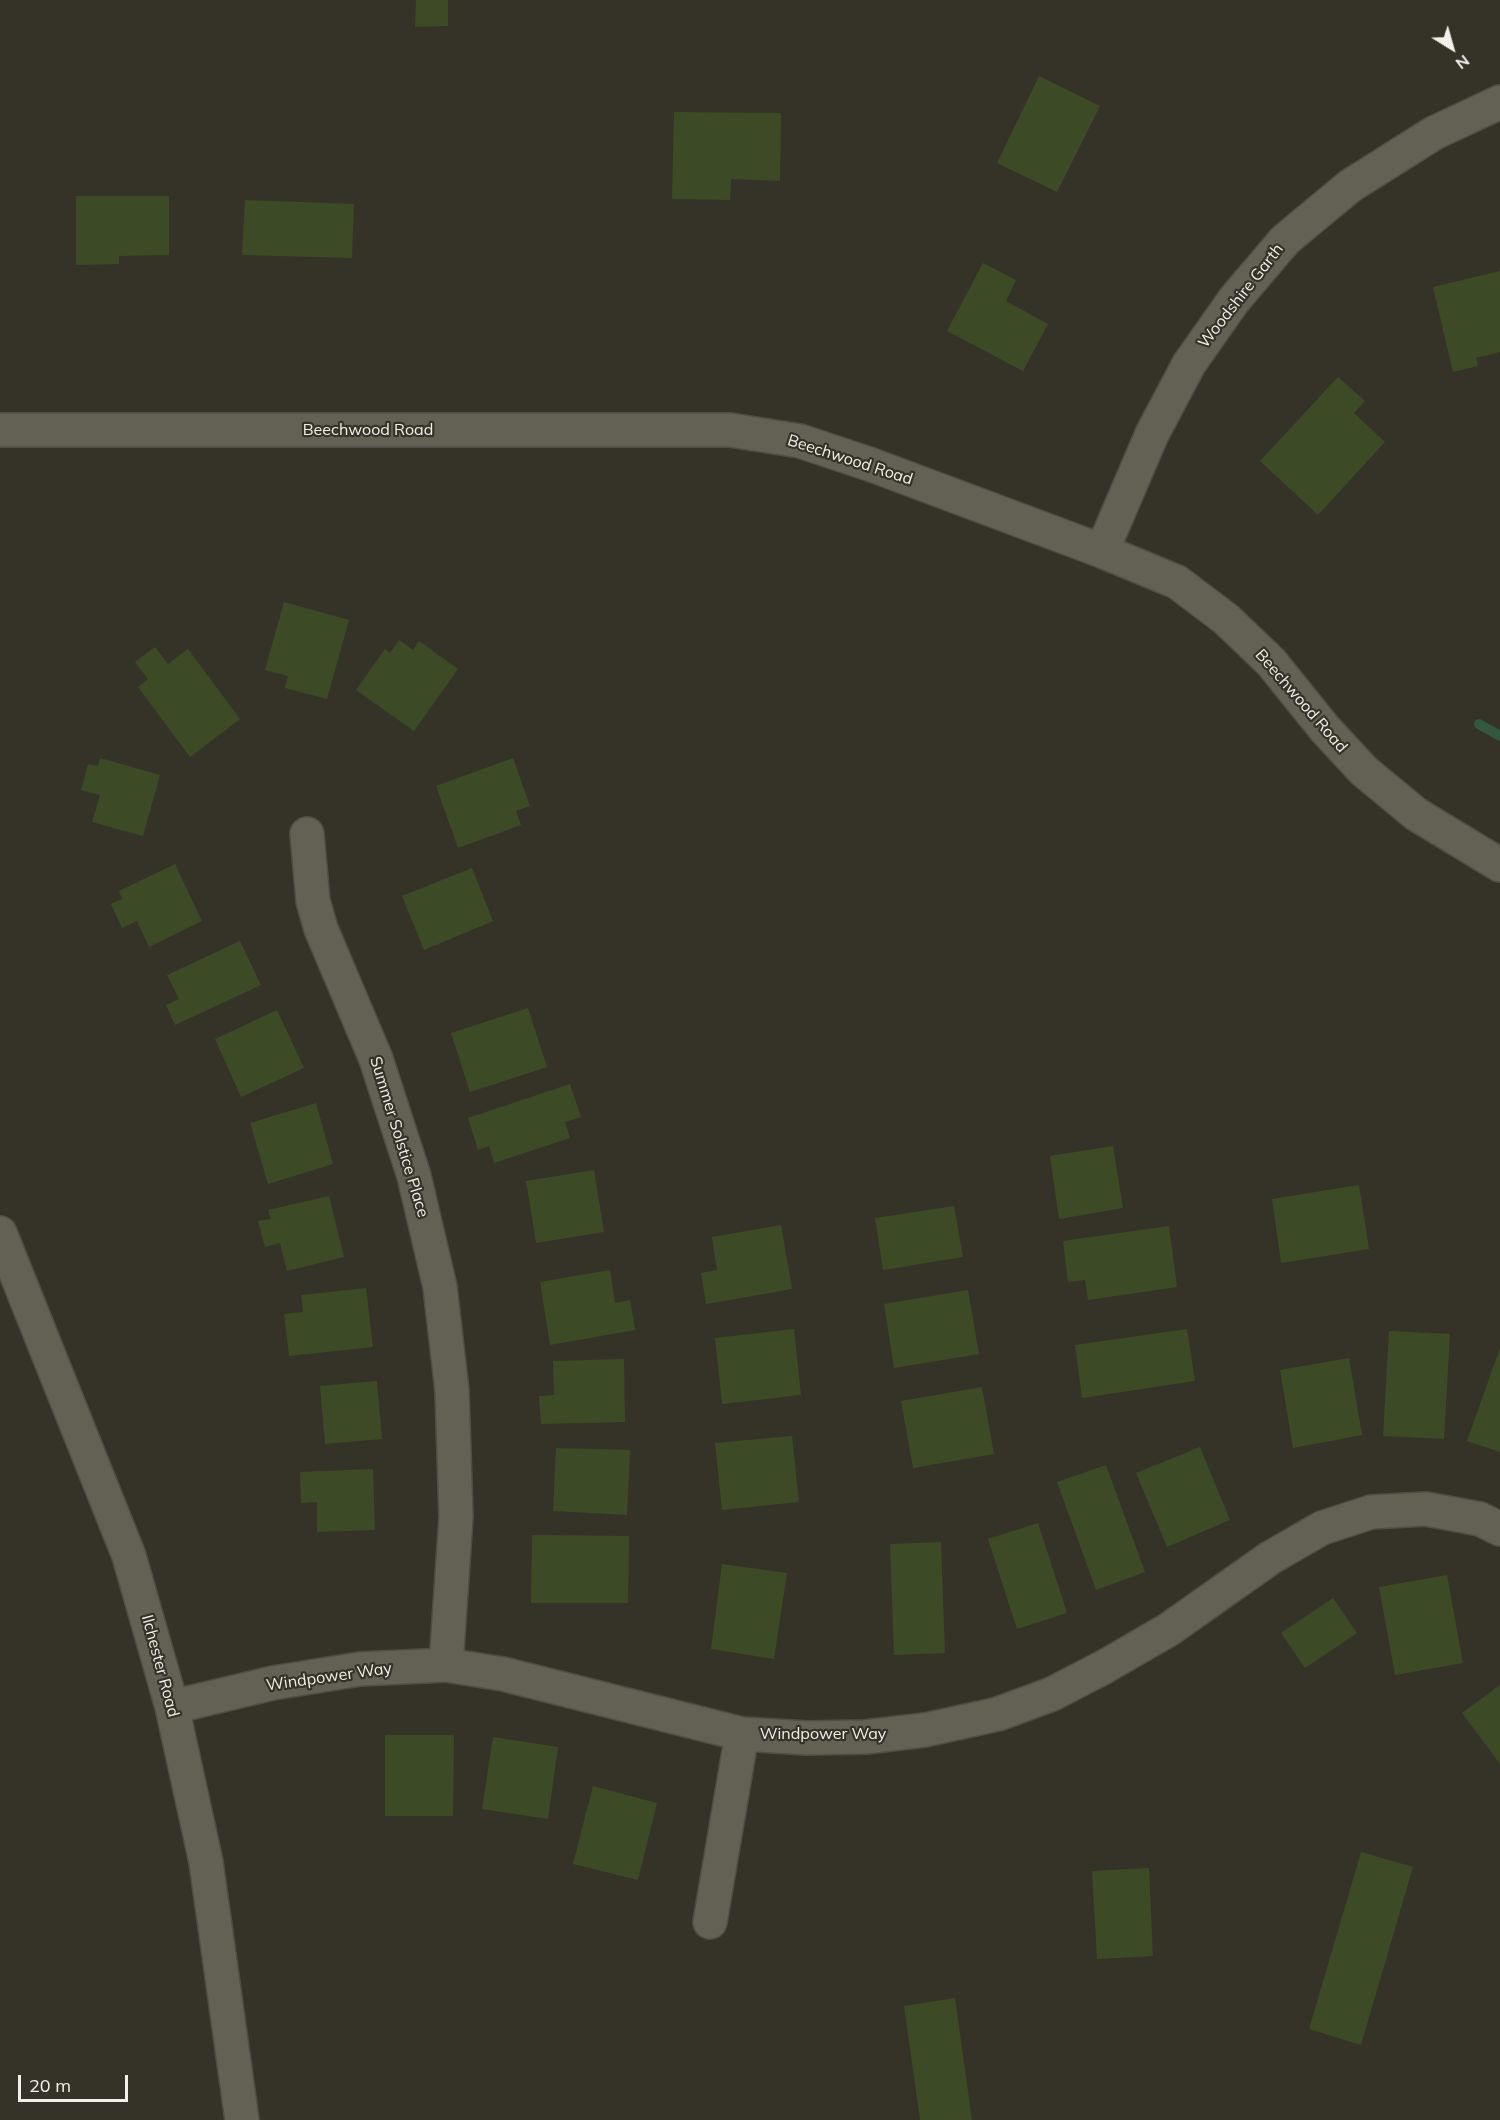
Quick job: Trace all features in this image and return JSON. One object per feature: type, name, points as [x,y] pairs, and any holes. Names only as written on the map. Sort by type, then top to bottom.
[{"type":"street","name":"Woodshire Garth","points":[[1102,551],[1152,434],[1189,364],[1234,300],[1285,240],[1350,186],[1434,133],[1500,102]]},
{"type":"street","name":"Beechwood Road","points":[[0,430],[730,430],[800,441],[872,465],[1102,551],[1177,582],[1226,619],[1271,662],[1325,729],[1364,771],[1416,814],[1500,865]]},
{"type":"street","name":"Summer Solstice Place","points":[[308,834],[313,901],[321,929],[376,1059],[414,1176],[441,1287],[452,1391],[456,1517],[446,1665]]},
{"type":"street","name":"Ilchester Road","points":[[0,1233],[129,1556],[172,1707],[206,1862],[242,2120]]},
{"type":"street","name":"Windpower Way","points":[[172,1707],[273,1683],[360,1669],[446,1665],[503,1674],[742,1734],[807,1738],[865,1737],[925,1730],[998,1714],[1052,1694],[1168,1630],[1270,1558],[1322,1528],[1371,1512],[1426,1509],[1480,1519],[1500,1529]]},
{"type":"street","points":[[710,1922],[742,1734]]},
{"type":"building","points":[[416,0],[448,0],[448,26],[415,27]]},
{"type":"building","points":[[1039,76],[1100,106],[1057,192],[997,163]]},
{"type":"building","points":[[674,112],[781,113],[780,181],[731,179],[730,200],[672,199]]},
{"type":"building","points":[[76,196],[169,196],[169,255],[119,256],[119,264],[76,265]]},
{"type":"building","points":[[245,200],[354,204],[352,258],[242,255]]},
{"type":"building","points":[[983,263],[1016,280],[1006,301],[1048,324],[1023,371],[947,331]]},
{"type":"building","points":[[1500,271],[1500,352],[1476,358],[1478,366],[1453,372],[1433,287]]},
{"type":"building","points":[[1338,377],[1365,401],[1354,413],[1385,442],[1318,515],[1260,461]]},
{"type":"building","points":[[284,602],[349,620],[327,699],[285,688],[288,676],[265,670]]},
{"type":"building","points":[[399,640],[413,650],[419,641],[458,669],[414,731],[356,690],[385,649],[390,653]]},
{"type":"building","points":[[155,647],[168,664],[188,649],[240,719],[190,757],[138,687],[148,679],[135,662]]},
{"type":"building","points":[[100,758],[160,775],[143,836],[92,822],[100,795],[81,790],[88,764],[98,766]]},
{"type":"building","points":[[513,758],[530,806],[516,811],[521,825],[458,848],[436,786]]},
{"type":"building","points":[[175,864],[202,921],[149,947],[137,921],[122,928],[111,904],[122,899],[119,891]]},
{"type":"building","points":[[472,868],[493,921],[424,950],[402,896]]},
{"type":"building","points":[[240,941],[261,985],[175,1025],[166,1005],[179,999],[167,975]]},
{"type":"building","points":[[528,1008],[547,1067],[470,1092],[451,1033]]},
{"type":"building","points":[[277,1010],[304,1068],[241,1097],[215,1039]]},
{"type":"building","points":[[570,1084],[581,1117],[565,1122],[570,1138],[494,1163],[489,1146],[478,1150],[468,1118]]},
{"type":"building","points":[[316,1103],[333,1164],[268,1184],[250,1123]]},
{"type":"building","points":[[1113,1146],[1123,1208],[1059,1219],[1050,1156]]},
{"type":"building","points":[[594,1170],[604,1232],[536,1243],[526,1181]]},
{"type":"building","points":[[1359,1185],[1369,1249],[1281,1263],[1272,1199]]},
{"type":"building","points":[[329,1196],[344,1257],[287,1271],[280,1243],[265,1247],[258,1221],[271,1219],[268,1210]]},
{"type":"building","points":[[954,1206],[963,1257],[883,1270],[875,1218]]},
{"type":"building","points":[[781,1225],[792,1289],[706,1304],[701,1273],[717,1270],[712,1237]]},
{"type":"building","points":[[1169,1226],[1177,1287],[1088,1300],[1085,1280],[1068,1282],[1063,1241]]},
{"type":"building","points":[[610,1270],[615,1303],[630,1300],[635,1330],[550,1345],[540,1282]]},
{"type":"building","points":[[366,1288],[373,1347],[289,1356],[284,1314],[303,1312],[301,1295]]},
{"type":"building","points":[[968,1290],[979,1354],[894,1368],[884,1304]]},
{"type":"building","points":[[794,1329],[801,1395],[722,1404],[715,1338]]},
{"type":"building","points":[[1187,1329],[1195,1381],[1082,1398],[1075,1345]]},
{"type":"building","points":[[1389,1331],[1450,1334],[1444,1439],[1383,1436]]},
{"type":"building","points":[[1500,1348],[1500,1452],[1467,1441]]},
{"type":"building","points":[[1349,1358],[1362,1435],[1293,1448],[1280,1370]]},
{"type":"building","points":[[624,1359],[625,1422],[541,1424],[539,1396],[554,1395],[553,1361]]},
{"type":"building","points":[[377,1381],[382,1439],[325,1444],[320,1386]]},
{"type":"building","points":[[982,1387],[994,1454],[913,1468],[901,1401]]},
{"type":"building","points":[[792,1436],[799,1502],[722,1510],[715,1443]]},
{"type":"building","points":[[1200,1447],[1230,1520],[1167,1547],[1136,1473]]},
{"type":"building","points":[[556,1448],[630,1450],[627,1515],[553,1511]]},
{"type":"building","points":[[1106,1465],[1145,1572],[1096,1590],[1057,1482]]},
{"type":"building","points":[[373,1469],[375,1530],[317,1532],[317,1502],[301,1503],[300,1472]]},
{"type":"building","points":[[1038,1523],[1067,1613],[1017,1629],[988,1539]]},
{"type":"building","points":[[532,1535],[629,1536],[628,1603],[531,1603]]},
{"type":"building","points":[[941,1542],[945,1653],[894,1655],[890,1544]]},
{"type":"building","points":[[722,1564],[787,1573],[774,1659],[711,1649]]},
{"type":"building","points":[[1447,1575],[1463,1663],[1395,1675],[1379,1587]]},
{"type":"building","points":[[1333,1598],[1357,1633],[1305,1668],[1281,1633]]},
{"type":"building","points":[[1500,1685],[1500,1764],[1462,1713]]},
{"type":"building","points":[[385,1735],[454,1735],[453,1816],[385,1816]]},
{"type":"building","points":[[493,1737],[558,1747],[548,1819],[482,1809]]},
{"type":"building","points":[[593,1786],[657,1803],[638,1880],[573,1864]]},
{"type":"building","points":[[1361,1852],[1413,1867],[1361,2045],[1309,2029]]},
{"type":"building","points":[[1149,1868],[1153,1956],[1097,1959],[1092,1871]]},
{"type":"building","points":[[955,1998],[972,2120],[920,2120],[904,2006]]},
{"type":"waterway","points":[[1479,724],[1500,736]]}]
